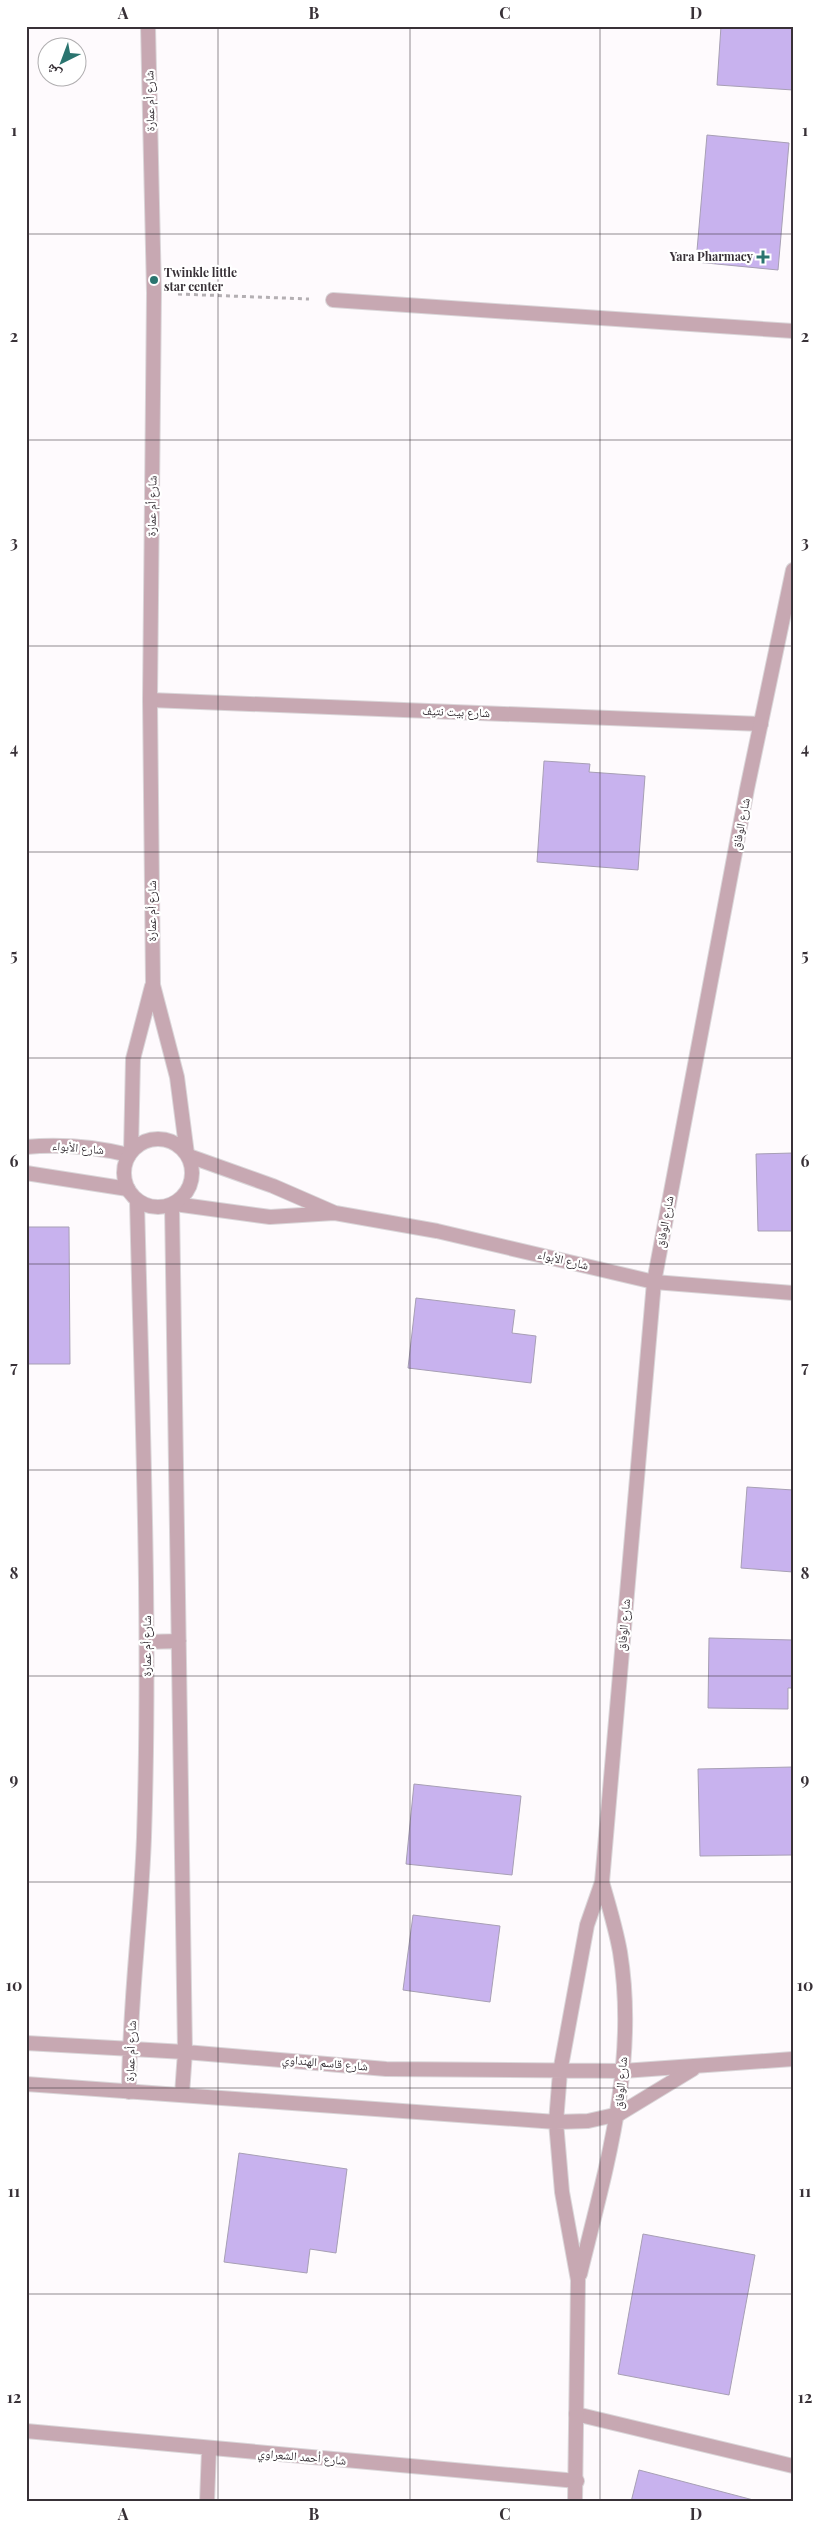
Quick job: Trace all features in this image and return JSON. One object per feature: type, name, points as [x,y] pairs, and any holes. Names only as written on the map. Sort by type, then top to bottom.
[{"type":"street","name":"شارع أم عمارة","points":[[148,26],[154,292],[150,700],[153,985],[177,1077],[188,1155]]},
{"type":"street","points":[[332,300],[793,331]]},
{"type":"street","name":"شارع الوفاق","points":[[575,2502],[577,2481],[578,2280],[562,2192],[556,2122],[560,2072],[587,1925],[602,1882],[654,1282],[761,724],[793,570]]},
{"type":"street","name":"شارع بيت نتيف","points":[[150,700],[761,724]]},
{"type":"street","name":"شارع أم عمارة","points":[[130,1153],[134,1059],[153,985]]},
{"type":"street","points":[[159,1138],[175,1143],[188,1155],[194,1174],[188,1192],[174,1205],[154,1208],[137,1200],[128,1189],[124,1172],[130,1153],[144,1141],[159,1138]]},
{"type":"street","name":"شارع الأبواء","points":[[26,1147],[48,1145],[130,1153]]},
{"type":"street","name":"شارع الأبواء","points":[[188,1155],[273,1186],[334,1213]]},
{"type":"street","points":[[26,1173],[128,1189]]},
{"type":"street","name":"شارع أم عمارة","points":[[130,2092],[130,2049],[144,1838],[147,1642],[137,1200]]},
{"type":"street","points":[[174,1205],[185,2052],[182,2094]]},
{"type":"street","name":"شارع الأبواء","points":[[174,1205],[270,1217],[334,1213],[438,1231],[654,1282],[793,1293]]},
{"type":"street","points":[[147,1642],[179,1641]]},
{"type":"street","name":"شارع الوفاق","points":[[578,2280],[619,2114],[623,2071],[625,2025],[620,1954],[602,1882]]},
{"type":"street","name":"شارع قاسم الهنداوي","points":[[26,2043],[185,2052],[386,2068],[560,2072],[696,2068],[793,2059]]},
{"type":"street","points":[[26,2084],[556,2122],[588,2121],[619,2114],[696,2068]]},
{"type":"street","points":[[576,2414],[793,2466]]},
{"type":"street","name":"شارع أحمد الشعراوي","points":[[26,2431],[577,2481]]},
{"type":"street","points":[[206,2502],[209,2449]]},
{"type":"path","points":[[154,292],[332,300]]},
{"type":"building","points":[[721,26],[793,26],[793,90],[717,85]]},
{"type":"building","points":[[707,135],[789,143],[778,270],[696,262]]},
{"type":"building","points":[[544,761],[590,764],[589,772],[645,776],[638,870],[537,862]]},
{"type":"building","points":[[793,1153],[793,1231],[758,1231],[756,1154]]},
{"type":"building","points":[[26,1227],[69,1227],[70,1364],[26,1364]]},
{"type":"building","points":[[416,1298],[515,1310],[512,1333],[536,1336],[531,1383],[408,1368]]},
{"type":"building","points":[[747,1487],[793,1490],[793,1572],[741,1568]]},
{"type":"building","points":[[709,1638],[793,1640],[793,1688],[788,1688],[788,1709],[708,1708]]},
{"type":"building","points":[[793,1767],[793,1855],[700,1856],[698,1769]]},
{"type":"building","points":[[414,1784],[521,1796],[512,1875],[406,1864]]},
{"type":"building","points":[[413,1915],[500,1926],[490,2002],[403,1990]]},
{"type":"building","points":[[239,2153],[347,2169],[336,2253],[310,2249],[307,2273],[224,2262]]},
{"type":"building","points":[[643,2234],[755,2255],[729,2395],[618,2374]]},
{"type":"building","points":[[639,2470],[761,2502],[631,2502]]},
{"type":"place","name":"Yara Pharmacy","points":[[763,257]]},
{"type":"place","name":"Twinkle little star center","points":[[154,280]]}]
